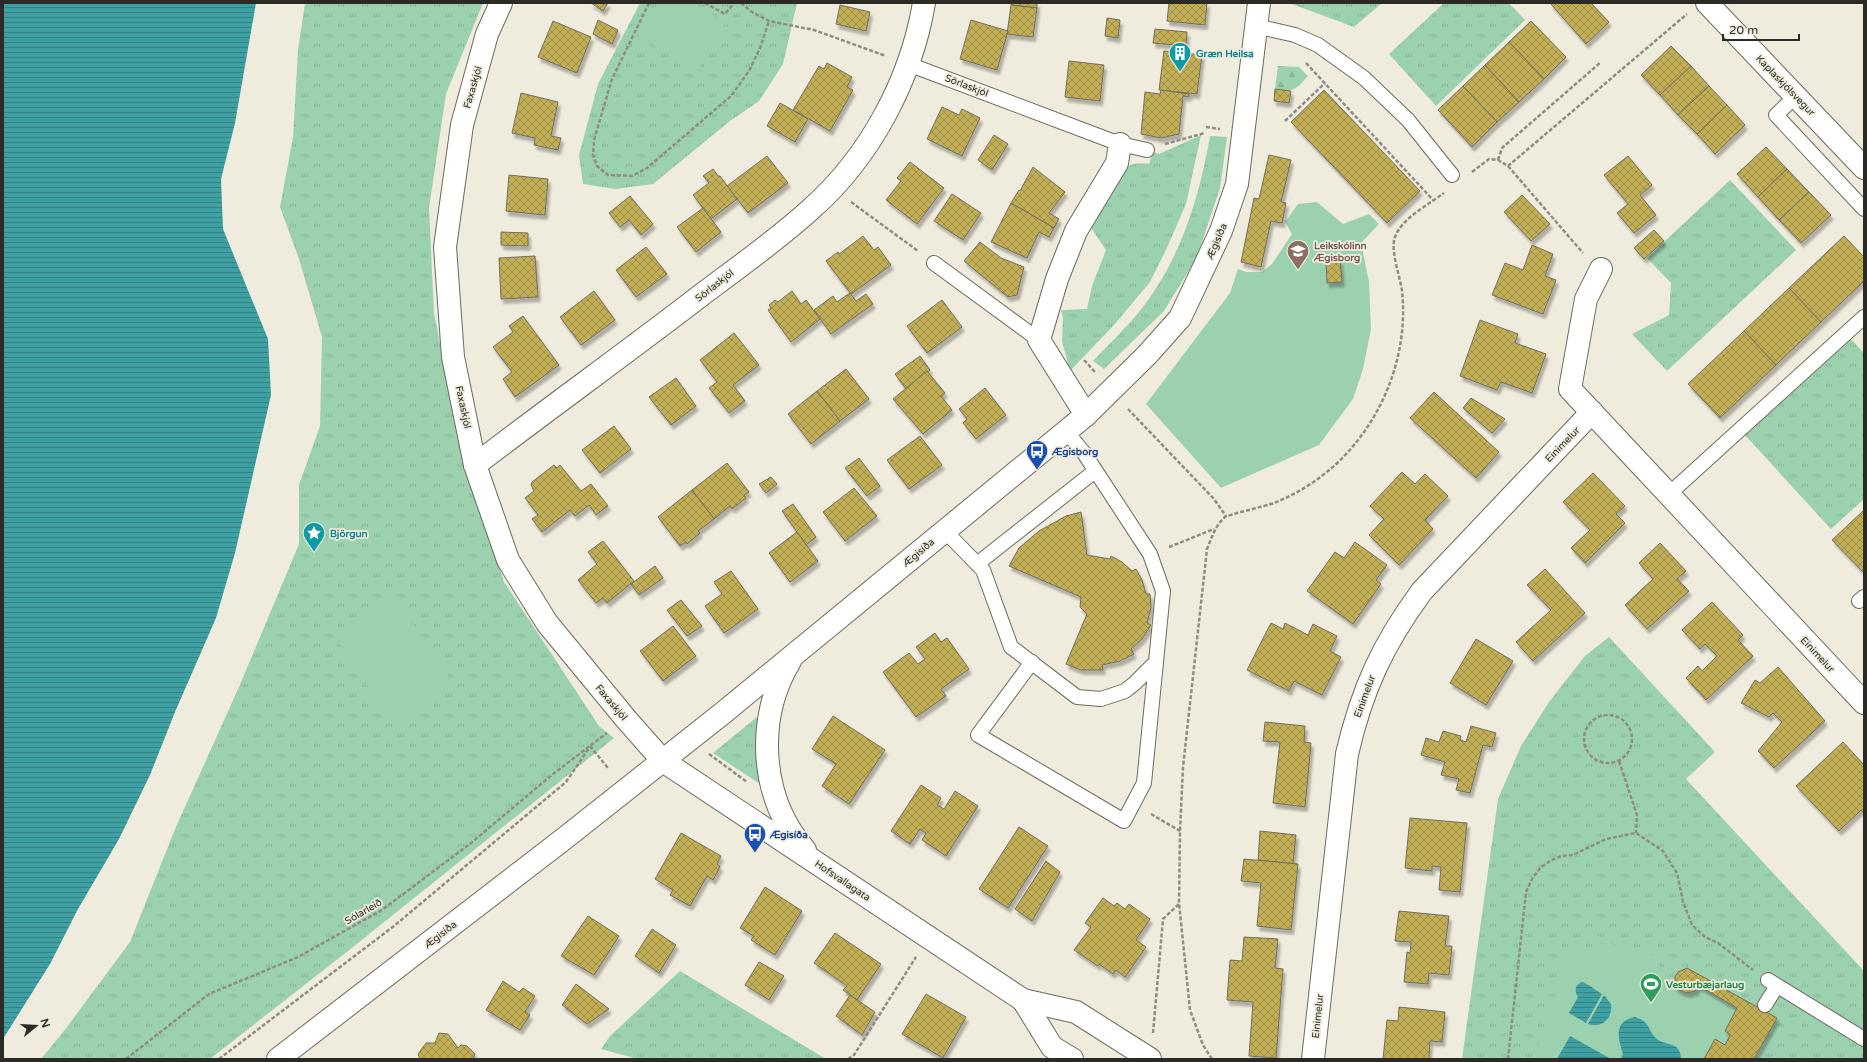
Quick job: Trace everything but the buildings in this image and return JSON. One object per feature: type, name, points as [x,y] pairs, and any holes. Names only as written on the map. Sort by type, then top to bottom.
[{"type":"street","name":"Faxaskjól","points":[[501,3],[488,34],[462,125],[445,247],[453,357],[475,464],[508,560],[547,623],[626,719],[663,761]]},
{"type":"street","name":"Sörlaskjól","points":[[475,464],[764,247],[811,209],[833,188],[869,141],[887,110],[908,64],[917,35],[924,3]]},
{"type":"street","name":"Ægisíða","points":[[278,1059],[663,761],[1086,415],[1112,391],[1180,318],[1221,231],[1237,184],[1259,3]]},
{"type":"street","name":"Kaplaskjólsvegur","points":[[1700,6],[1796,96],[1864,168]]},
{"type":"street","points":[[1086,415],[1039,340],[1057,279],[1076,231],[1117,163],[1120,144]]},
{"type":"street","name":"Einimelur","points":[[1601,269],[1586,299],[1570,389],[1864,703]]},
{"type":"street","name":"Einimelur","points":[[1313,1059],[1347,754],[1354,723],[1366,687],[1381,653],[1392,634],[1422,591],[1592,412]]},
{"type":"street","points":[[795,653],[778,685],[773,702],[767,732],[767,756],[770,778],[774,792],[786,822],[799,843],[816,862]]},
{"type":"street","name":"Hofsvallagata","points":[[663,761],[1023,1000],[1076,1012],[1146,1054]]},
{"type":"street","name":"Hofsvallagata","points":[[1023,1000],[1052,1047],[1072,1059]]},
{"type":"lane","points":[[1256,26],[1295,35],[1318,45],[1364,78],[1408,120],[1452,175]]},
{"type":"lane","name":"Sörlaskjól","points":[[908,64],[1026,107],[1120,144]]},
{"type":"lane","points":[[1796,96],[1776,114],[1864,209]]},
{"type":"lane","points":[[1120,144],[1147,150]]},
{"type":"lane","points":[[934,263],[1039,340]]},
{"type":"lane","points":[[1669,494],[1864,317]]},
{"type":"lane","points":[[1032,662],[978,735],[1124,821],[1144,784],[1163,592],[1150,554],[1095,471],[1066,431]]},
{"type":"lane","points":[[977,564],[1095,471]]},
{"type":"lane","points":[[944,530],[983,570],[1011,647],[1077,698],[1089,699],[1112,696],[1125,691],[1136,683],[1156,662]]},
{"type":"lane","points":[[1765,1005],[1772,983],[1864,1039]]},
{"type":"path","points":[[649,3],[612,79],[594,140],[593,155],[597,166],[608,175],[632,176],[647,168],[731,96],[749,71],[760,48],[769,21]]},
{"type":"path","points":[[705,3],[725,14],[734,3]]},
{"type":"path","points":[[741,3],[752,12],[769,21],[814,30],[908,64]]},
{"type":"path","points":[[1508,166],[1700,6]]},
{"type":"path","points":[[1305,62],[1434,200]]},
{"type":"path","points":[[1498,160],[1502,148],[1601,62]]},
{"type":"path","points":[[1285,121],[1325,83]]},
{"type":"path","points":[[1206,127],[1221,129]]},
{"type":"path","points":[[1147,150],[1205,133]]},
{"type":"path","points":[[1471,173],[1489,159],[1498,160],[1508,166],[1576,246],[1601,269]]},
{"type":"path","points":[[833,188],[934,263]]},
{"type":"path","points":[[1212,1059],[1203,1045],[1190,1010],[1179,903],[1183,767],[1207,549],[1215,529],[1226,516],[1250,511],[1274,503],[1296,493],[1336,464],[1354,446],[1368,426],[1382,403],[1392,379],[1400,347],[1403,327],[1403,301],[1400,275],[1394,249],[1395,238],[1402,225],[1446,191]]},
{"type":"path","points":[[1112,391],[1214,499],[1226,516]]},
{"type":"path","points":[[1150,554],[1215,529]]},
{"type":"path","points":[[1608,714],[1617,716],[1625,721],[1630,729],[1633,738],[1631,747],[1626,755],[1619,761],[1609,763],[1600,762],[1586,749],[1584,740],[1586,730],[1591,722],[1598,716],[1608,714]]},
{"type":"path","name":"Sólarleið","points":[[126,1059],[209,994],[298,957],[382,910],[471,843],[553,774],[612,730]]},
{"type":"path","points":[[590,746],[608,768]]},
{"type":"path","name":"Sólarleið","points":[[219,1059],[394,926],[566,782],[590,746]]},
{"type":"path","points":[[706,752],[748,782]]},
{"type":"path","points":[[1619,761],[1637,815],[1636,833]]},
{"type":"path","points":[[1134,803],[1180,831]]},
{"type":"path","points":[[1508,1059],[1526,892],[1532,879],[1540,868],[1550,861],[1561,856],[1573,854],[1606,839],[1636,833],[1663,851],[1678,873],[1683,902],[1692,925],[1705,936],[1718,943],[1772,983]]},
{"type":"path","points":[[1146,1054],[1163,919],[1179,903]]},
{"type":"path","points":[[848,1059],[854,1055],[928,937]]},
{"type":"green space","points":[[305,3],[483,3],[446,94],[429,208],[434,313],[457,431],[504,582],[599,726],[614,738],[353,947],[210,1059],[41,1059],[64,1031],[130,942],[175,829],[239,687],[299,544],[299,485],[320,426],[322,337],[299,259],[280,207],[293,137],[298,50]]},
{"type":"green space","points":[[640,3],[797,3],[783,64],[759,101],[730,121],[653,184],[615,189],[583,184],[579,155],[598,84]]},
{"type":"green space","points":[[660,3],[693,3],[725,23],[697,71],[639,36]]},
{"type":"green space","points":[[1289,3],[1382,3],[1354,27]]},
{"type":"green space","points":[[1444,3],[1509,3],[1525,20],[1436,106],[1389,54]]},
{"type":"green space","points":[[1278,66],[1299,67],[1308,76],[1294,89],[1275,89]]},
{"type":"green space","points":[[1201,135],[1186,204],[1150,282],[1114,325],[1070,371],[1062,341],[1063,318],[1061,310],[1087,309],[1092,286],[1106,250],[1091,228],[1095,218],[1114,190],[1126,168],[1134,164],[1149,164],[1153,152],[1159,154]]},
{"type":"green space","points":[[1210,136],[1227,137],[1220,188],[1197,257],[1164,311],[1104,369],[1093,361],[1139,312],[1166,272],[1177,251],[1194,206]]},
{"type":"green space","points":[[1730,180],[1796,250],[1667,371],[1632,334],[1669,315],[1671,283],[1647,258]]},
{"type":"green space","name":"Leikskólinn Ægisborg","points":[[1317,202],[1343,224],[1369,214],[1379,224],[1361,243],[1369,282],[1371,329],[1363,369],[1353,399],[1319,445],[1221,488],[1146,404],[1230,293],[1238,269],[1246,272],[1262,272],[1272,264],[1292,234],[1285,222],[1298,204]]},
{"type":"green space","points":[[1849,337],[1864,353],[1864,499],[1831,529],[1744,434]]},
{"type":"green space","points":[[393,595],[453,684],[393,724],[334,635]]},
{"type":"green space","points":[[1609,637],[1715,752],[1686,779],[1864,971],[1864,1059],[1462,1059],[1498,799],[1521,746],[1549,702],[1585,656]]},
{"type":"green space","points":[[757,717],[760,784],[713,753]]},
{"type":"green space","name":"Vesturbæjarlaug","points":[[1599,936],[1620,948],[1624,942],[1642,953],[1644,950],[1655,957],[1657,964],[1674,979],[1678,973],[1687,968],[1693,970],[1777,1018],[1754,1059],[1547,1059],[1549,1055],[1537,1048],[1554,1021],[1546,1013],[1557,993],[1552,989],[1564,969],[1560,965],[1571,944],[1589,953]]},
{"type":"green space","points":[[680,971],[826,1059],[638,1059],[601,1049],[610,1036]]},
{"type":"water","points":[[3,3],[256,3],[235,123],[221,179],[223,229],[268,339],[271,395],[235,553],[216,618],[175,712],[150,775],[119,839],[78,909],[50,964],[3,1039]]},
{"type":"water","points":[[1582,982],[1602,994],[1586,1023],[1569,1013],[1578,997],[1576,992],[1577,986]]},
{"type":"water","points":[[1604,995],[1611,1004],[1608,1018],[1602,1024],[1588,1024]]},
{"type":"water","points":[[1635,1017],[1644,1021],[1657,1039],[1676,1047],[1680,1053],[1681,1059],[1621,1059],[1623,1054],[1619,1036],[1620,1026],[1628,1019]]},
{"type":"water","points":[[1570,1036],[1611,1059],[1557,1059]]},
{"type":"place","name":"Græn Heilsa","points":[[1180,72]]},
{"type":"place","name":"Leikskólinn Ægisborg","points":[[1298,270]]},
{"type":"place","name":"Ægisborg","points":[[1037,470]]},
{"type":"place","name":"Björgun","points":[[314,552]]},
{"type":"place","name":"Ægisíða","points":[[755,854]]},
{"type":"place","name":"Vesturbæjarlaug","points":[[1651,1004]]}]
